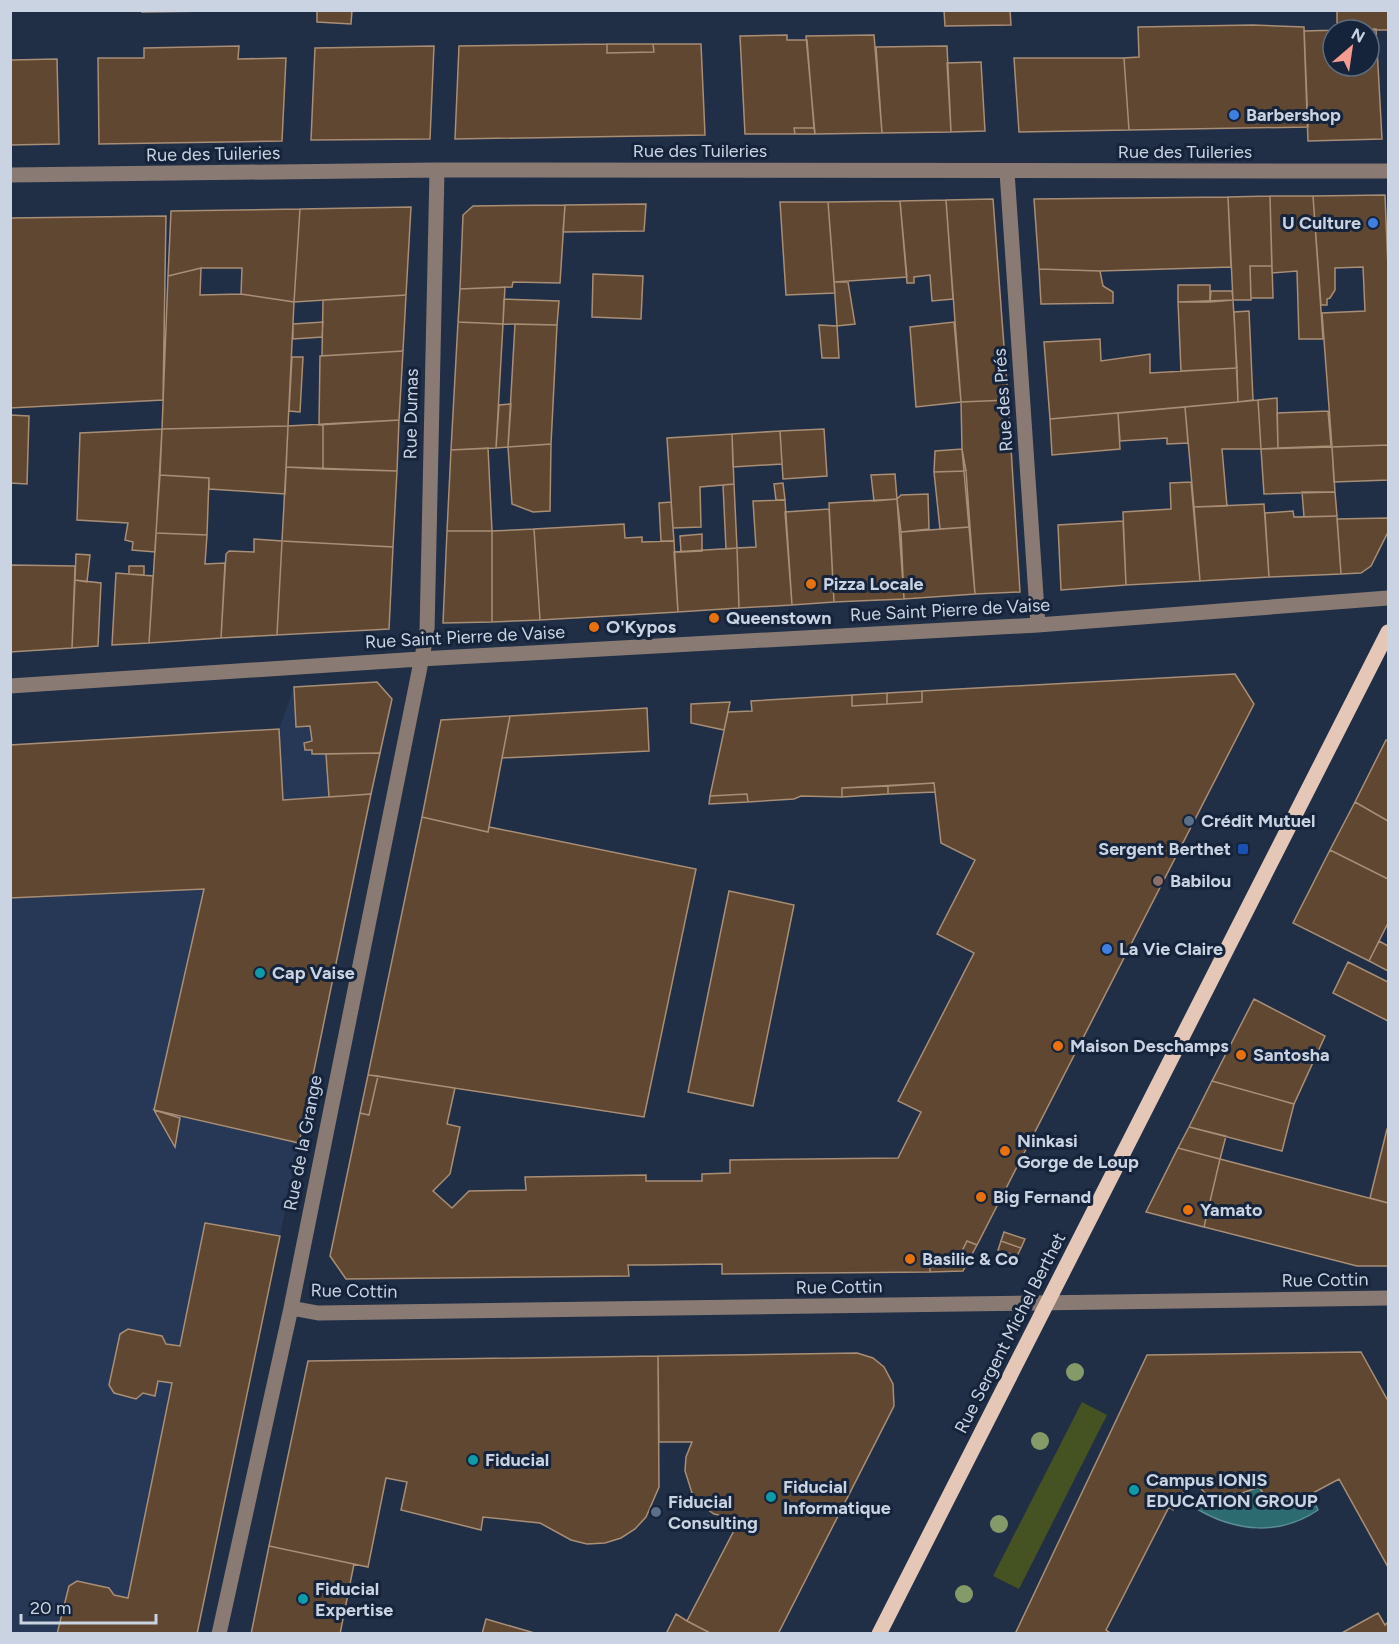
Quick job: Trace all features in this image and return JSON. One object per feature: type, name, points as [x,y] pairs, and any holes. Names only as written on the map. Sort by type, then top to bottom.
[{"type":"main road","name":"Rue Sergent Michel Berthet","points":[[879,1634],[1389,632]]},
{"type":"street","name":"Rue des Tuileries","points":[[10,175],[437,170],[1389,171]]},
{"type":"street","name":"Rue Dumas","points":[[420,659],[426,632],[437,170]]},
{"type":"street","name":"Rue des Prés","points":[[1007,172],[1038,625]]},
{"type":"street","name":"Rue Saint Pierre de Vaise","points":[[10,686],[420,659],[1038,625],[1389,598]]},
{"type":"street","name":"Rue de la Grange","points":[[219,1634],[291,1308],[420,659]]},
{"type":"street","name":"Rue Cottin","points":[[291,1308],[318,1313],[1389,1298]]},
{"type":"shaded area","points":[[377,682],[392,699],[197,1633],[11,1634],[11,745],[279,729],[294,687]]},
{"type":"shaded area","points":[[1082,1402],[1107,1415],[1019,1589],[993,1576]]},
{"type":"shaded area","points":[[1259,1487],[1272,1504],[1311,1494],[1318,1510],[1289,1524],[1258,1528],[1227,1523],[1197,1509],[1206,1494],[1219,1501]]},
{"type":"building","points":[[142,10],[211,10],[211,11],[142,12]]},
{"type":"building","points":[[317,10],[352,10],[351,24],[317,22]]},
{"type":"building","points":[[944,10],[1010,10],[1011,25],[945,26]]},
{"type":"building","points":[[1337,10],[1388,10],[1388,30],[1381,30],[1381,18],[1337,18]]},
{"type":"building","points":[[1253,25],[1304,27],[1308,127],[1129,130],[1124,58],[1139,57],[1138,27]]},
{"type":"building","points":[[1321,30],[1321,78],[1379,78],[1382,139],[1308,141],[1304,31]]},
{"type":"building","points":[[787,35],[787,40],[807,40],[814,128],[794,128],[795,134],[745,134],[740,36]]},
{"type":"building","points":[[874,35],[882,133],[815,134],[806,36]]},
{"type":"building","points":[[607,44],[653,44],[654,52],[607,53]]},
{"type":"building","points":[[607,44],[607,53],[654,52],[653,44],[701,44],[705,135],[455,139],[459,46]]},
{"type":"building","points":[[239,46],[238,59],[286,58],[282,141],[99,144],[98,58],[144,58],[144,48]]},
{"type":"building","points":[[434,46],[430,139],[311,140],[315,48]]},
{"type":"building","points":[[947,46],[951,132],[882,133],[876,47]]},
{"type":"building","points":[[10,56],[11,60],[57,59],[59,144],[10,145]]},
{"type":"building","points":[[1014,58],[1124,58],[1129,130],[1019,132]]},
{"type":"building","points":[[981,62],[985,131],[951,132],[947,63]]},
{"type":"building","points":[[794,128],[814,128],[815,134],[795,134]]},
{"type":"building","points":[[1385,195],[1388,269],[1388,445],[1332,447],[1322,313],[1365,311],[1363,267],[1335,268],[1335,290],[1327,299],[1327,305],[1321,305],[1313,196]]},
{"type":"building","points":[[1270,196],[1313,196],[1323,339],[1299,339],[1297,271],[1272,273]]},
{"type":"building","points":[[1270,196],[1272,266],[1250,266],[1251,300],[1233,300],[1228,197]]},
{"type":"building","points":[[1228,197],[1231,267],[1100,271],[1039,269],[1034,199]]},
{"type":"building","points":[[993,199],[1008,400],[961,402],[946,200]]},
{"type":"building","points":[[946,200],[953,299],[932,301],[930,275],[914,277],[914,283],[907,283],[900,201]]},
{"type":"building","points":[[900,201],[907,277],[834,282],[828,202]]},
{"type":"building","points":[[780,202],[828,202],[835,293],[786,295]]},
{"type":"building","points":[[646,204],[644,231],[563,232],[565,205]]},
{"type":"building","points":[[565,205],[560,283],[513,282],[512,287],[460,289],[463,215],[473,206]]},
{"type":"building","points":[[411,207],[406,295],[294,302],[300,209]]},
{"type":"building","points":[[300,209],[294,302],[241,294],[242,268],[201,268],[168,276],[171,211]]},
{"type":"building","points":[[166,216],[163,400],[10,408],[10,218]]},
{"type":"building","points":[[1250,266],[1272,266],[1273,298],[1251,298]]},
{"type":"building","points":[[201,268],[200,295],[241,294],[294,302],[288,426],[162,429],[168,276]]},
{"type":"building","points":[[1039,269],[1100,271],[1103,286],[1113,292],[1113,303],[1041,304]]},
{"type":"building","points":[[593,274],[643,276],[641,319],[592,317]]},
{"type":"building","points":[[834,282],[848,282],[855,324],[837,326]]},
{"type":"building","points":[[1178,285],[1210,285],[1210,302],[1178,302]]},
{"type":"building","points":[[505,287],[503,324],[458,322],[460,289]]},
{"type":"building","points":[[1211,291],[1232,291],[1233,300],[1210,302]]},
{"type":"building","points":[[406,295],[403,351],[322,356],[323,300]]},
{"type":"building","points":[[504,299],[559,301],[557,325],[503,324]]},
{"type":"building","points":[[1233,300],[1237,368],[1181,371],[1178,302]]},
{"type":"building","points":[[1249,311],[1253,400],[1238,402],[1234,312]]},
{"type":"building","points":[[323,322],[322,337],[293,339],[293,324]]},
{"type":"building","points":[[458,322],[503,324],[496,448],[451,450]]},
{"type":"building","points":[[954,322],[961,402],[916,407],[910,327]]},
{"type":"building","points":[[515,324],[557,325],[551,444],[508,447]]},
{"type":"building","points":[[819,325],[837,326],[839,358],[822,358]]},
{"type":"building","points":[[1100,339],[1101,361],[1150,354],[1150,373],[1237,368],[1238,402],[1050,419],[1044,342]]},
{"type":"building","points":[[403,351],[399,420],[319,425],[320,356]]},
{"type":"building","points":[[292,357],[303,357],[300,412],[289,411]]},
{"type":"building","points":[[1277,398],[1278,448],[1261,449],[1258,400]]},
{"type":"building","points":[[1008,400],[1020,592],[975,594],[962,449],[961,402]]},
{"type":"building","points":[[1258,400],[1261,449],[1222,449],[1227,506],[1194,507],[1185,407]]},
{"type":"building","points":[[511,404],[508,447],[496,448],[499,405]]},
{"type":"building","points":[[1185,407],[1188,443],[1167,444],[1167,438],[1120,441],[1118,413]]},
{"type":"building","points":[[1328,411],[1331,446],[1278,448],[1277,413]]},
{"type":"building","points":[[1118,413],[1120,449],[1052,455],[1050,419]]},
{"type":"building","points":[[10,415],[29,416],[27,484],[10,483]]},
{"type":"building","points":[[399,420],[397,471],[323,469],[323,424]]},
{"type":"building","points":[[323,424],[323,469],[286,467],[288,426]]},
{"type":"building","points":[[288,426],[285,494],[209,489],[209,478],[160,475],[162,429]]},
{"type":"building","points":[[162,429],[155,552],[132,550],[133,542],[125,540],[128,523],[77,520],[80,433]]},
{"type":"building","points":[[824,429],[827,476],[783,479],[780,431]]},
{"type":"building","points":[[780,431],[782,464],[733,467],[732,434]]},
{"type":"building","points":[[732,434],[734,484],[700,487],[701,527],[673,528],[667,438]]},
{"type":"building","points":[[551,444],[550,511],[533,512],[512,504],[508,447]]},
{"type":"building","points":[[1388,445],[1388,480],[1334,482],[1332,447]]},
{"type":"building","points":[[1332,447],[1335,492],[1264,494],[1261,449]]},
{"type":"building","points":[[488,448],[492,531],[447,531],[451,450]]},
{"type":"building","points":[[962,449],[966,471],[934,472],[935,451]]},
{"type":"building","points":[[286,467],[397,471],[393,547],[282,541]]},
{"type":"building","points":[[966,471],[970,527],[940,529],[934,472]]},
{"type":"building","points":[[895,474],[897,499],[874,501],[871,475]]},
{"type":"building","points":[[160,475],[209,478],[207,535],[156,533]]},
{"type":"building","points":[[1191,482],[1200,581],[1126,585],[1123,512],[1171,509],[1170,483]]},
{"type":"building","points":[[783,483],[785,500],[776,500],[774,484]]},
{"type":"building","points":[[734,484],[737,548],[726,549],[723,485]]},
{"type":"building","points":[[1302,492],[1335,492],[1337,516],[1304,517]]},
{"type":"building","points":[[928,494],[929,529],[901,532],[897,499],[901,495]]},
{"type":"building","points":[[897,499],[904,599],[834,602],[829,503]]},
{"type":"building","points":[[785,500],[792,605],[739,608],[737,548],[756,547],[753,501]]},
{"type":"building","points":[[671,502],[674,541],[661,541],[659,503]]},
{"type":"building","points":[[1264,504],[1269,577],[1200,581],[1194,507]]},
{"type":"building","points":[[829,509],[834,602],[792,605],[785,512]]},
{"type":"building","points":[[1293,511],[1294,517],[1337,516],[1341,574],[1269,577],[1265,513]]},
{"type":"building","points":[[1388,518],[1388,532],[1371,566],[1361,573],[1341,574],[1337,519]]},
{"type":"building","points":[[1123,521],[1126,585],[1061,590],[1058,525]]},
{"type":"building","points":[[624,524],[625,538],[642,537],[642,542],[674,541],[678,612],[540,620],[534,529]]},
{"type":"building","points":[[970,527],[975,594],[904,599],[901,532]]},
{"type":"building","points":[[534,529],[540,620],[492,622],[492,531]]},
{"type":"building","points":[[447,531],[492,531],[492,622],[443,623]]},
{"type":"building","points":[[156,533],[207,535],[205,564],[225,563],[221,638],[149,643]]},
{"type":"building","points":[[702,534],[702,551],[681,552],[680,536]]},
{"type":"building","points":[[254,539],[282,541],[277,635],[221,638],[226,554],[229,551],[254,552]]},
{"type":"building","points":[[282,541],[393,547],[389,629],[277,635]]},
{"type":"building","points":[[737,548],[739,608],[678,612],[674,552]]},
{"type":"building","points":[[76,554],[90,555],[87,582],[75,580]]},
{"type":"building","points":[[10,565],[75,566],[72,648],[10,652]]},
{"type":"building","points":[[129,566],[144,566],[144,575],[129,574]]},
{"type":"building","points":[[116,573],[153,576],[149,643],[112,645]]},
{"type":"building","points":[[75,580],[101,583],[98,646],[72,648]]},
{"type":"building","points":[[1235,674],[1254,704],[977,1245],[967,1241],[961,1253],[948,1261],[930,1262],[930,1272],[722,1274],[722,1264],[628,1265],[629,1276],[346,1279],[330,1256],[360,1113],[369,1115],[378,1076],[455,1088],[447,1124],[460,1127],[450,1174],[433,1191],[452,1208],[469,1191],[526,1190],[525,1177],[646,1175],[646,1181],[702,1181],[702,1174],[730,1173],[730,1160],[898,1158],[921,1112],[898,1101],[974,953],[937,934],[975,860],[941,843],[934,783],[842,788],[842,797],[801,796],[794,799],[748,802],[747,794],[710,796],[728,712],[752,711],[751,701],[852,695],[852,706],[922,702],[922,691]]},
{"type":"building","points":[[377,682],[392,699],[380,753],[312,754],[312,750],[305,750],[304,743],[312,741],[310,726],[296,727],[294,687]]},
{"type":"building","points":[[922,691],[922,702],[887,704],[887,693]]},
{"type":"building","points":[[887,693],[887,704],[852,706],[852,695]]},
{"type":"building","points":[[730,702],[724,730],[691,723],[691,704]]},
{"type":"building","points":[[647,708],[649,751],[502,758],[510,716]]},
{"type":"building","points":[[510,716],[488,832],[422,817],[441,720]]},
{"type":"building","name":"Cap Vaise","points":[[279,729],[283,800],[371,794],[299,1143],[154,1110],[204,889],[10,898],[10,745]]},
{"type":"building","points":[[1386,740],[1388,741],[1388,821],[1355,802]]},
{"type":"building","points":[[380,753],[371,794],[329,797],[326,754]]},
{"type":"building","points":[[934,783],[935,792],[888,794],[888,786]]},
{"type":"building","points":[[888,786],[888,794],[842,797],[842,788]]},
{"type":"building","points":[[747,794],[748,802],[709,804],[710,796]]},
{"type":"building","points":[[1355,802],[1388,821],[1388,879],[1330,850]]},
{"type":"building","points":[[422,817],[488,832],[489,827],[696,869],[644,1117],[368,1075]]},
{"type":"building","points":[[1330,850],[1388,879],[1388,923],[1369,961],[1293,923]]},
{"type":"building","points":[[729,891],[794,905],[753,1106],[688,1092]]},
{"type":"building","points":[[1379,941],[1388,946],[1388,971],[1369,961]]},
{"type":"building","points":[[1348,962],[1388,982],[1388,1021],[1333,993]]},
{"type":"building","points":[[1254,999],[1325,1036],[1294,1104],[1212,1081]]},
{"type":"building","points":[[368,1075],[378,1076],[369,1115],[360,1113]]},
{"type":"building","points":[[1212,1081],[1294,1104],[1282,1151],[1189,1127]]},
{"type":"building","points":[[154,1110],[180,1118],[175,1147]]},
{"type":"building","points":[[1189,1127],[1226,1136],[1220,1159],[1178,1148]]},
{"type":"building","points":[[1388,1129],[1388,1203],[1370,1198]]},
{"type":"building","points":[[1178,1148],[1220,1159],[1204,1227],[1146,1212]]},
{"type":"building","points":[[1220,1159],[1388,1203],[1388,1266],[1357,1266],[1204,1227]]},
{"type":"building","points":[[205,1223],[280,1236],[197,1634],[57,1634],[69,1586],[77,1581],[109,1588],[114,1595],[128,1598],[172,1383],[158,1381],[155,1396],[143,1393],[136,1399],[114,1393],[109,1385],[120,1334],[128,1329],[162,1336],[166,1344],[180,1346]]},
{"type":"building","points":[[1004,1232],[1025,1239],[1021,1248],[1001,1241]]},
{"type":"building","points":[[967,1241],[977,1245],[963,1271],[930,1272],[930,1262],[948,1261],[961,1253]]},
{"type":"building","points":[[1001,1241],[1021,1248],[1017,1256],[998,1250]]},
{"type":"building","name":"Campus IONIS EDUCATION GROUP","points":[[1361,1352],[1388,1401],[1388,1567],[1339,1479],[1311,1494],[1271,1505],[1259,1487],[1219,1501],[1206,1494],[1191,1478],[1173,1510],[1169,1507],[1106,1630],[1112,1634],[1015,1634],[1147,1355]]},
{"type":"building","name":"Fiducial Informatique","points":[[857,1353],[873,1358],[884,1367],[893,1384],[894,1406],[778,1634],[712,1634],[687,1621],[740,1519],[714,1514],[704,1507],[692,1493],[685,1471],[686,1457],[692,1442],[659,1442],[658,1356]]},
{"type":"building","name":"Fiducial","points":[[658,1356],[659,1487],[646,1517],[635,1529],[621,1538],[605,1543],[587,1544],[571,1540],[540,1523],[483,1517],[481,1530],[401,1510],[407,1482],[386,1478],[368,1567],[269,1546],[308,1361]]},
{"type":"building","name":"Fiducial Expertise","points":[[269,1546],[354,1564],[340,1634],[251,1634]]},
{"type":"building","points":[[1378,1613],[1385,1625],[1388,1622],[1388,1634],[1340,1634]]},
{"type":"building","points":[[676,1614],[687,1621],[712,1634],[666,1634]]},
{"type":"building","points":[[486,1619],[538,1634],[482,1634]]},
{"type":"place","name":"Barbershop","points":[[1234,115]]},
{"type":"place","name":"U Culture","points":[[1373,223]]},
{"type":"place","name":"Pizza Locale","points":[[811,584]]},
{"type":"place","name":"Queenstown","points":[[714,618]]},
{"type":"place","name":"O'Kypos","points":[[594,627]]},
{"type":"place","name":"Crédit Mutuel","points":[[1189,821]]},
{"type":"place","name":"Sergent Berthet","points":[[1243,849]]},
{"type":"place","name":"Babilou","points":[[1158,881]]},
{"type":"place","name":"La Vie Claire","points":[[1107,949]]},
{"type":"place","name":"Cap Vaise","points":[[260,973]]},
{"type":"place","name":"Maison Deschamps","points":[[1058,1046]]},
{"type":"place","name":"Santosha","points":[[1241,1055]]},
{"type":"place","name":"Ninkasi Gorge de Loup","points":[[1005,1151]]},
{"type":"place","name":"Big Fernand","points":[[981,1197]]},
{"type":"place","name":"Yamato","points":[[1188,1210]]},
{"type":"place","name":"Basilic & Co","points":[[910,1259]]},
{"type":"place","name":"Fiducial","points":[[473,1460]]},
{"type":"place","name":"Campus IONIS EDUCATION GROUP","points":[[1134,1490]]},
{"type":"place","name":"Fiducial Informatique","points":[[771,1497]]},
{"type":"place","name":"Fiducial Consulting","points":[[656,1512]]},
{"type":"place","name":"Fiducial Expertise","points":[[303,1599]]}]
